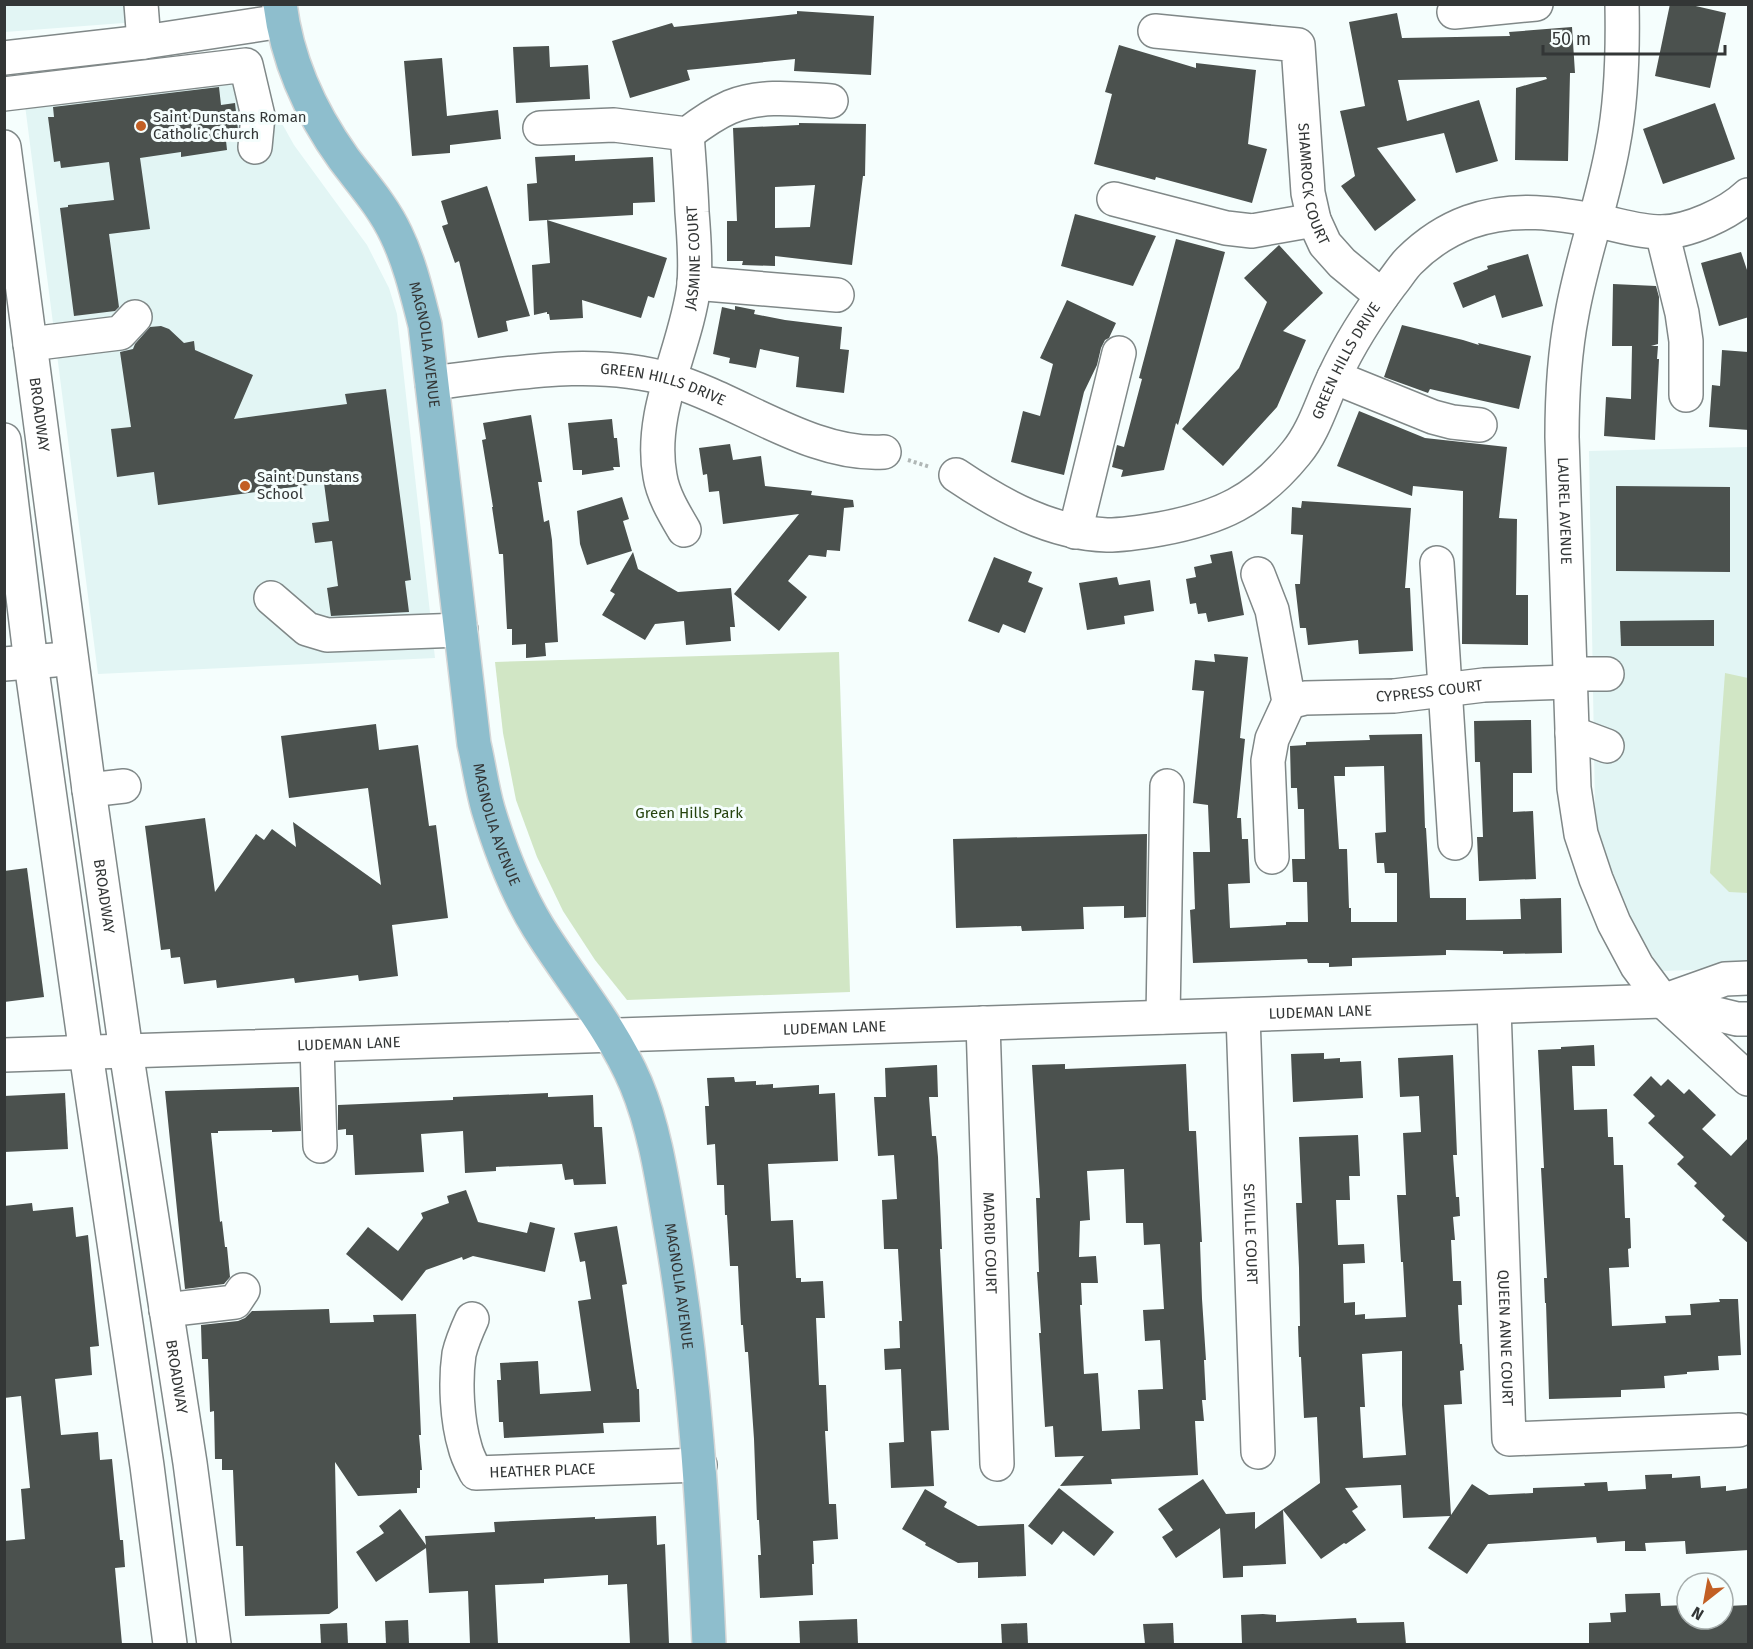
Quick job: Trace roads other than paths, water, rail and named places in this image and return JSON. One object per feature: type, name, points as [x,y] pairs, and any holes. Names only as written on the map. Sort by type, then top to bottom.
[{"type":"main road","name":"MAGNOLIA AVENUE","points":[[281,13],[294,66],[315,114],[344,158],[373,195],[395,233],[414,278],[425,325],[477,754],[488,808],[508,867],[537,924],[611,1036],[636,1085],[653,1138],[677,1265],[694,1398],[700,1465],[709,1644]]},
{"type":"street","points":[[141,4],[144,42]]},
{"type":"street","points":[[1454,12],[1536,4]]},
{"type":"street","name":"LAUREL AVENUE","points":[[1622,4],[1623,57],[1620,104],[1596,221],[1572,312],[1565,352],[1562,395],[1574,788],[1581,834],[1596,879],[1614,923],[1637,966],[1664,1001],[1749,1079]]},
{"type":"street","points":[[4,58],[144,42],[281,13]]},
{"type":"street","name":"SHAMROCK COURT","points":[[1155,31],[1298,45],[1308,193],[1314,220],[1325,244],[1342,263],[1382,296]]},
{"type":"street","points":[[4,94],[246,65],[258,116],[255,147]]},
{"type":"street","points":[[540,128],[614,125],[687,135],[707,119],[730,107],[757,99],[831,101]]},
{"type":"street","name":"JASMINE COURT","points":[[684,530],[670,505],[660,478],[657,446],[661,413],[688,319],[694,283],[695,244],[687,135]]},
{"type":"street","name":"BROADWAY","points":[[4,147],[89,790],[126,1052],[190,1463],[214,1644]]},
{"type":"street","name":"GREEN HILLS DRIVE","points":[[956,475],[988,496],[1041,522],[1075,532],[1109,535],[1141,532],[1186,524],[1227,511],[1276,476],[1298,451],[1315,423],[1350,346],[1382,296],[1408,262],[1437,237],[1469,222],[1507,212],[1546,212],[1637,230],[1662,232],[1690,227],[1718,215],[1749,195]]},
{"type":"street","points":[[1114,199],[1226,228],[1252,231],[1314,220]]},
{"type":"street","points":[[1662,232],[1682,313],[1686,341],[1686,395]]},
{"type":"street","points":[[694,283],[837,296]]},
{"type":"street","points":[[30,344],[120,333],[135,317]]},
{"type":"street","points":[[1075,532],[1119,353]]},
{"type":"street","name":"GREEN HILLS DRIVE","points":[[432,384],[556,369],[630,372],[671,380],[812,440],[849,451],[884,452]]},
{"type":"street","points":[[1334,377],[1433,417],[1480,425]]},
{"type":"street","points":[[4,440],[18,663],[86,1053],[147,1466],[170,1644]]},
{"type":"street","points":[[1437,563],[1455,843]]},
{"type":"street","points":[[1258,574],[1272,610],[1289,702],[1272,739],[1268,761],[1272,857]]},
{"type":"street","points":[[271,598],[307,629],[327,636],[461,630]]},
{"type":"street","points":[[18,663],[71,658]]},
{"type":"street","name":"CYPRESS COURT","points":[[1289,702],[1305,698],[1394,696],[1607,674]]},
{"type":"street","points":[[1572,733],[1607,746]]},
{"type":"street","points":[[89,790],[124,786]]},
{"type":"street","points":[[1163,1017],[1167,786]]},
{"type":"street","name":"LUDEMAN LANE","points":[[1664,1001],[1725,979],[1749,978]]},
{"type":"street","name":"LUDEMAN LANE","points":[[4,1055],[611,1036],[944,1011],[983,1023],[1664,1001],[1737,1019],[1749,1019]]},
{"type":"street","name":"QUEEN ANNE COURT","points":[[1494,1008],[1509,1439],[1739,1430]]},
{"type":"street","name":"SEVILLE COURT","points":[[1243,1015],[1258,1452]]},
{"type":"street","name":"MADRID COURT","points":[[983,1023],[997,1464]]},
{"type":"street","points":[[317,1046],[320,1146]]},
{"type":"street","points":[[166,1310],[235,1302],[243,1290]]},
{"type":"street","name":"HEATHER PLACE","points":[[472,1318],[464,1336],[457,1374],[460,1427],[465,1449],[476,1473],[700,1465]]},
{"type":"place","name":"Saint Dunstans Roman Catholic Church","points":[[141,126]]},
{"type":"place","name":"Saint Dunstans School","points":[[245,486]]},
{"type":"park label","name":"Green Hills Park","points":[[689,813]]}]
